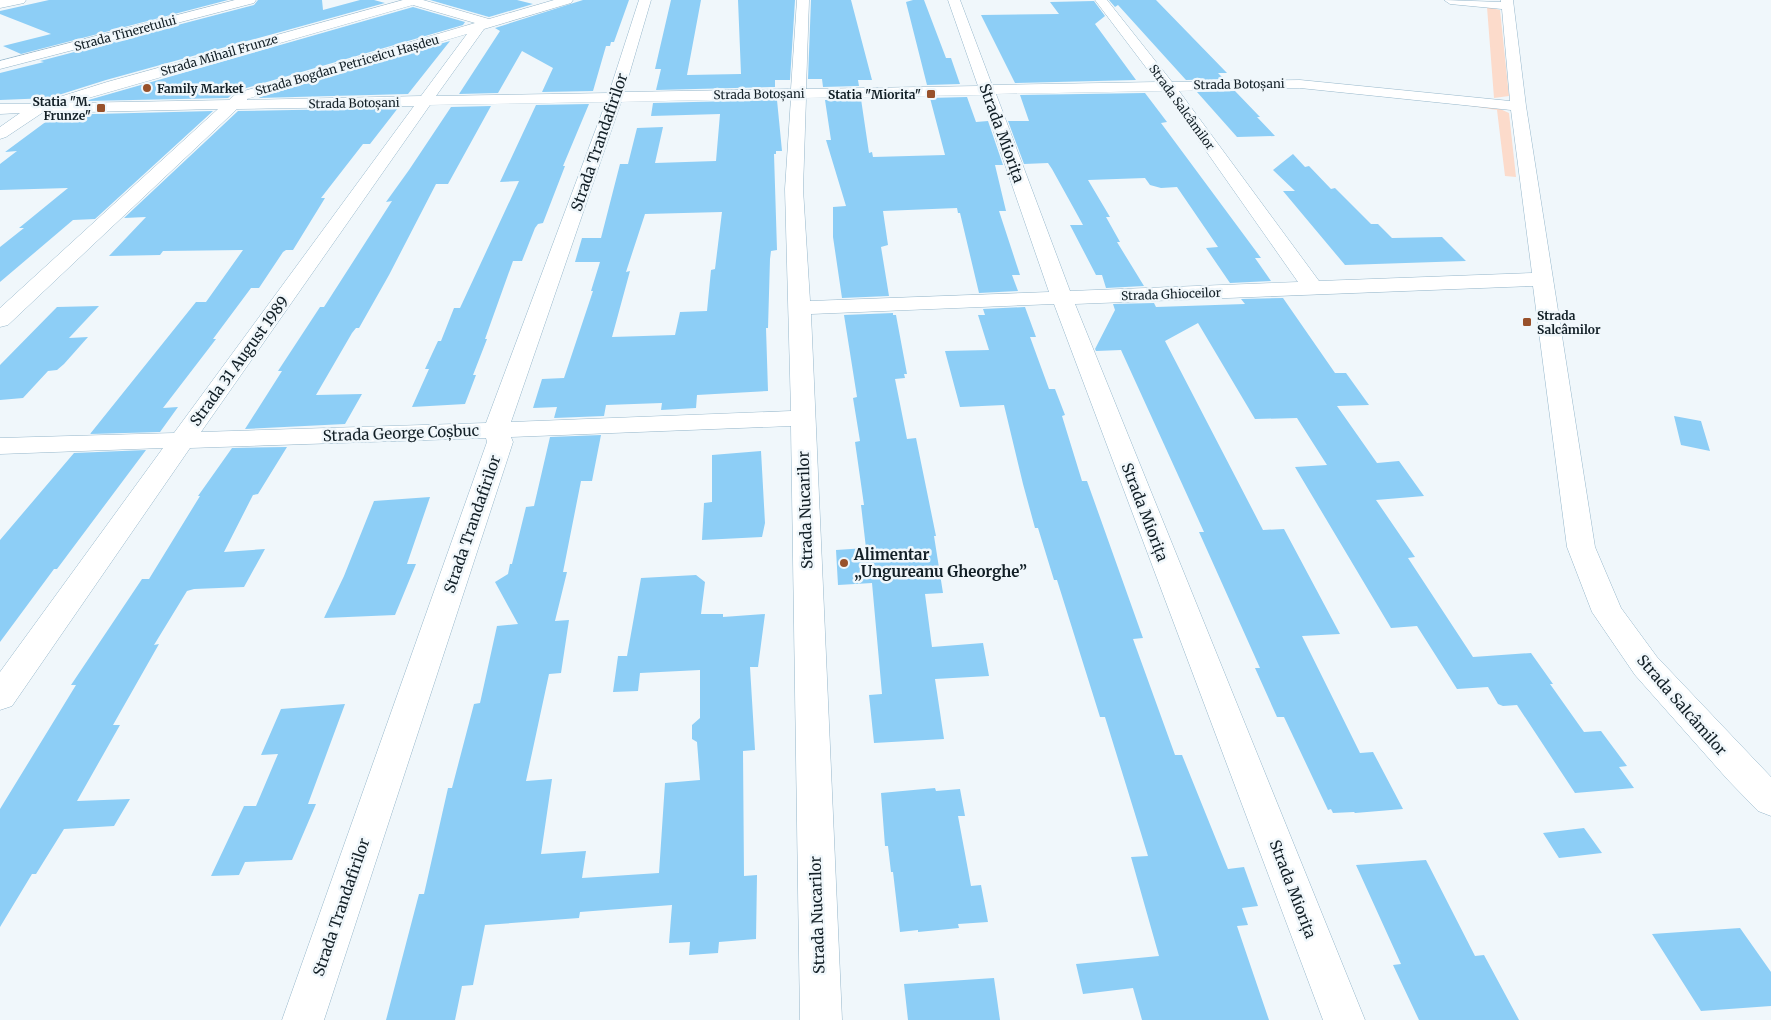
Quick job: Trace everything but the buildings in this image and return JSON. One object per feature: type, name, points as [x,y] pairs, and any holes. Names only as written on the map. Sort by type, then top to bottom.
[{"type":"street","points":[[0,4],[20,0]]},
{"type":"street","name":"Strada Tineretului","points":[[0,65],[250,0]]},
{"type":"street","points":[[413,0],[484,24]]},
{"type":"street","name":"Strada Mihail Frunze","points":[[0,134],[39,108],[112,85],[413,0]]},
{"type":"street","name":"Strada Bogdan Petriceicu Hașdeu","points":[[0,320],[242,96],[567,0]]},
{"type":"street","name":"Strada Trandafirilor","points":[[303,1020],[500,442],[496,430],[615,98],[645,0]]},
{"type":"street","name":"Strada Nucarilor","points":[[803,0],[794,189],[800,308],[821,1020]]},
{"type":"street","name":"Strada Miorița","points":[[954,0],[1062,298],[1344,1020]]},
{"type":"street","name":"Strada Salcâmilor","points":[[1102,0],[1167,85],[1312,288]]},
{"type":"street","points":[[1450,0],[1507,3]]},
{"type":"street","name":"Strada Salcâmilor","points":[[1507,3],[1518,106],[1581,546],[1607,612],[1646,666],[1740,770],[1771,800]]},
{"type":"street","name":"Strada 31 August 1989","points":[[0,697],[425,102],[484,24]]},
{"type":"street","name":"Strada Botoșani","points":[[0,109],[425,102],[1167,85],[1300,84],[1518,106]]},
{"type":"street","name":"Strada Ghioceilor","points":[[800,308],[1542,279]]},
{"type":"street","name":"Strada George Coșbuc","points":[[0,446],[802,418]]},
{"type":"shaded area","points":[[1487,7],[1500,10],[1509,96],[1494,98]]},
{"type":"shaded area","points":[[1458,104],[1498,108],[1509,113],[1516,177],[1505,176],[1497,110]]},
{"type":"place","name":"Family Market","points":[[147,88]]},
{"type":"place","name":"Statia \"Miorita\"","points":[[931,94]]},
{"type":"place","name":"Statia \"M. Frunze\"","points":[[101,108]]},
{"type":"place","name":"Strada Salcâmilor","points":[[1527,322]]},
{"type":"place","name":"Alimentar „Ungureanu Gheorghe”","points":[[844,563]]}]
